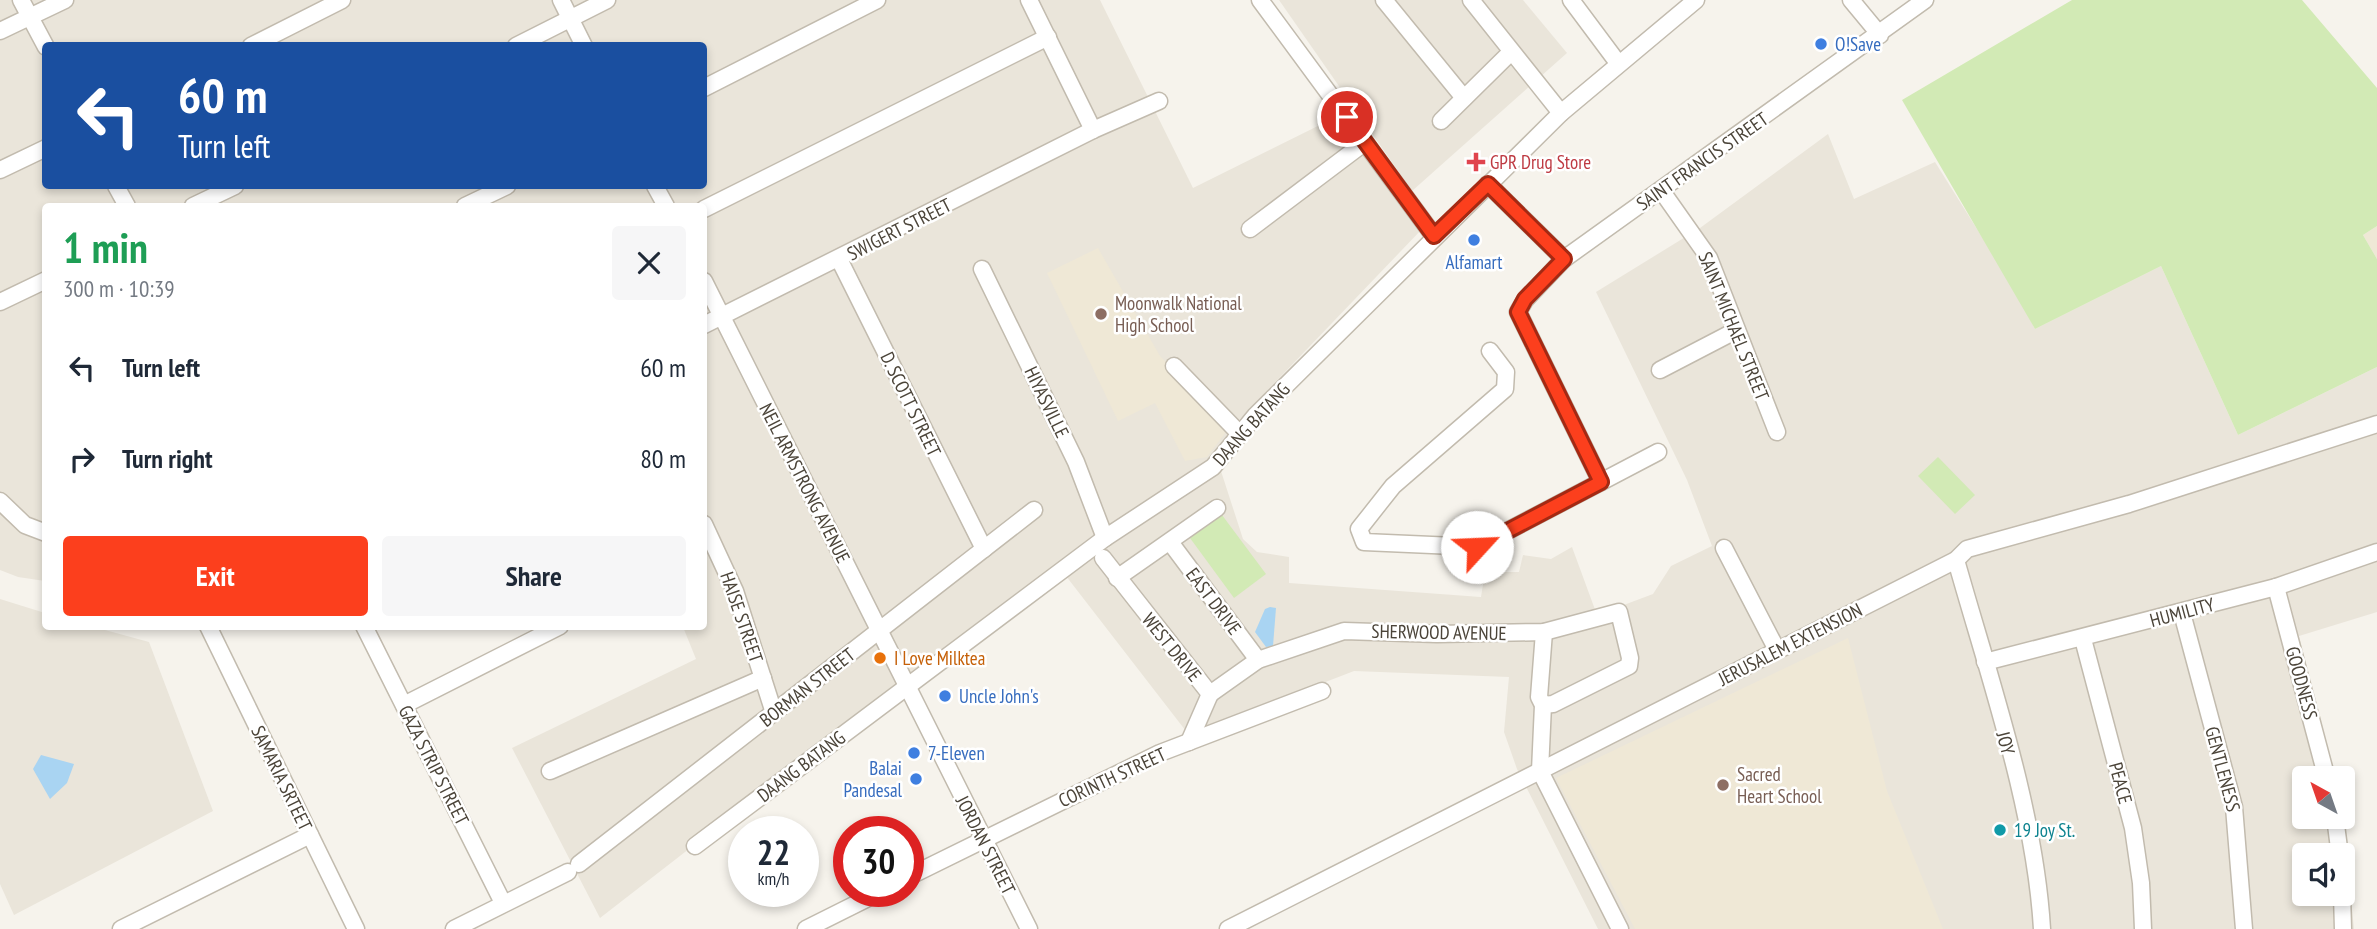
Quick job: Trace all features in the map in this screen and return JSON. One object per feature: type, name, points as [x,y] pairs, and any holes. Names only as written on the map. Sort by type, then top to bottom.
[{"type":"street","points":[[21,0],[43,42]]},
{"type":"street","points":[[0,31],[65,0]]},
{"type":"street","points":[[259,42],[342,0]]},
{"type":"street","points":[[561,0],[582,42]]},
{"type":"street","points":[[524,42],[607,0]]},
{"type":"street","points":[[707,86],[877,0]]},
{"type":"street","points":[[1029,0],[1093,130]]},
{"type":"street","points":[[1260,0],[1434,236]]},
{"type":"street","points":[[1384,0],[1464,98]]},
{"type":"street","points":[[1471,0],[1561,113]]},
{"type":"street","points":[[1571,0],[1618,63]]},
{"type":"street","name":"DAANG BATANG","points":[[695,846],[1105,538],[1213,467],[1239,433],[1434,236],[1561,113],[1696,0]]},
{"type":"street","points":[[1851,0],[1880,35]]},
{"type":"street","name":"SAINT FRANCIS STREET","points":[[1601,482],[1518,312],[1525,299],[1564,259],[1880,35],[1925,0]]},
{"type":"street","points":[[707,208],[1048,37]]},
{"type":"street","points":[[1441,121],[1511,52]]},
{"type":"street","name":"SWIGERT STREET","points":[[707,323],[1093,130],[1159,102]]},
{"type":"street","points":[[1250,229],[1364,143]]},
{"type":"street","points":[[0,170],[42,150]]},
{"type":"street","points":[[1488,184],[1564,259]]},
{"type":"street","points":[[199,203],[229,189]]},
{"type":"street","points":[[471,203],[502,189]]},
{"type":"street","name":"SAINT MICHAEL STREET","points":[[1661,190],[1709,258],[1735,331],[1777,432]]},
{"type":"street","name":"D. SCOTT STREET","points":[[839,259],[984,549]]},
{"type":"street","name":"HIYASVILLE","points":[[982,269],[1076,463],[1105,538]]},
{"type":"street","points":[[0,302],[42,281]]},
{"type":"street","name":"NEIL ARMSTRONG AVENUE","points":[[707,287],[907,685]]},
{"type":"street","points":[[1660,370],[1735,331]]},
{"type":"street","points":[[1490,351],[1506,372],[1505,389],[1385,494],[1361,525],[1360,538],[1369,543],[1477,547],[1658,452]]},
{"type":"street","points":[[1174,366],[1239,433]]},
{"type":"street","name":"JERUSALEM EXTENSION","points":[[1228,929],[1956,560],[1972,547],[2129,504],[2377,424]]},
{"type":"street","points":[[0,501],[25,525],[42,531]]},
{"type":"street","points":[[1117,578],[1217,508]]},
{"type":"street","name":"BORMAN STREET","points":[[454,929],[574,868],[1034,510]]},
{"type":"street","name":"HAISE STREET","points":[[707,530],[735,591],[774,713]]},
{"type":"street","name":"EAST DRIVE","points":[[1170,542],[1258,660]]},
{"type":"street","points":[[1724,548],[1777,650]]},
{"type":"street","name":"HUMILITY","points":[[1985,662],[2083,639],[2276,587],[2377,552]]},
{"type":"street","name":"WEST DRIVE","points":[[1102,558],[1210,694],[1189,741]]},
{"type":"street","name":"JOY","points":[[1956,560],[2027,823],[2040,884],[2042,929]]},
{"type":"street","name":"GOODNESS","points":[[2276,587],[2324,766]]},
{"type":"street","name":"SHERWOOD AVENUE","points":[[1210,694],[1258,660],[1343,631],[1437,635],[1544,632],[1619,612],[1630,662],[1622,671],[1553,704],[1543,705]]},
{"type":"street","name":"GENTLENESS","points":[[2182,613],[2234,807],[2244,929]]},
{"type":"street","name":"SAMARIA SRTEET","points":[[210,630],[356,929]]},
{"type":"street","name":"GAZA STRIP STREET","points":[[366,630],[503,903]]},
{"type":"street","points":[[404,705],[552,630]]},
{"type":"street","points":[[1544,632],[1539,697],[1543,705],[1540,771],[1620,929]]},
{"type":"street","name":"PEACE","points":[[2083,639],[2136,841],[2143,929]]},
{"type":"street","points":[[550,771],[763,678]]},
{"type":"street","name":"JORDAN STREET","points":[[907,685],[1029,929]]},
{"type":"street","name":"CORINTH STREET","points":[[924,869],[1189,741],[1322,691]]},
{"type":"street","points":[[121,929],[310,835]]},
{"type":"street","points":[[2342,906],[2343,929]]},
{"type":"street","points":[[806,929],[849,907]]},
{"type":"shaded area","points":[[0,0],[1100,0],[1193,188],[1338,116],[1423,228],[1239,420],[1211,461],[1076,549],[732,816],[728,816],[728,819],[600,918],[512,748],[696,659],[684,630],[707,630],[707,203],[42,203],[42,581],[18,577],[0,570]]},
{"type":"shaded area","points":[[1279,0],[1523,0],[1567,53],[1412,191]]},
{"type":"shaded area","points":[[1828,134],[1854,199],[1935,162],[2012,285],[2035,329],[2161,266],[2238,435],[2377,367],[2377,612],[2299,636],[2332,766],[2292,766],[2292,830],[2344,830],[2346,843],[2292,843],[2292,906],[2352,906],[2354,929],[1598,929],[1517,769],[1504,732],[1509,677],[1354,671],[1189,735],[1066,576],[1105,546],[1220,468],[1243,539],[1257,552],[1289,557],[1289,583],[1481,597],[1485,572],[1519,572],[1523,555],[1551,559],[1572,547],[1597,615],[1653,594],[1671,566],[1712,546],[1687,480],[1596,292],[1700,228]]},
{"type":"shaded area","points":[[2377,226],[2377,259],[2363,235]]},
{"type":"shaded area","name":"Moonwalk National High School","points":[[1098,248],[1160,356],[1230,427],[1207,457],[1185,461],[1155,403],[1118,421],[1047,273]]},
{"type":"shaded area","points":[[0,599],[42,612],[42,630],[105,630],[149,642],[213,811],[14,915],[0,884]]},
{"type":"shaded area","name":"Sacred Heart School","points":[[1848,638],[1887,791],[1943,929],[1635,929],[1556,778]]},
{"type":"green space","points":[[2072,0],[2302,0],[2377,88],[2377,226],[2363,235],[2377,259],[2377,367],[2238,435],[2161,266],[2035,329],[1902,100]]},
{"type":"green space","points":[[1938,457],[1975,495],[1955,514],[1918,476]]},
{"type":"green space","points":[[1222,515],[1266,574],[1234,598],[1190,538]]},
{"type":"water","points":[[1276,608],[1273,646],[1266,647],[1255,632],[1265,609]]},
{"type":"water","points":[[41,755],[74,764],[67,783],[50,799],[33,769]]},
{"type":"place","name":"O!Save","points":[[1821,44]]},
{"type":"place","name":"GPR Drug Store","points":[[1476,162]]},
{"type":"place","name":"Alfamart","points":[[1474,240]]},
{"type":"place","name":"Moonwalk National High School","points":[[1101,314]]},
{"type":"place","name":"I Love Milktea","points":[[880,658]]},
{"type":"place","name":"Uncle John's","points":[[945,696]]},
{"type":"place","name":"7-Eleven","points":[[914,753]]},
{"type":"place","name":"Balai Pandesal","points":[[916,779]]},
{"type":"place","name":"Sacred Heart School","points":[[1723,785]]},
{"type":"place","name":"19 Joy St.","points":[[2000,830]]},
{"type":"route","points":[[1347,117],[1434,236],[1488,184],[1564,259],[1525,299],[1518,312],[1537,346],[1601,482],[1477,547]]}]
